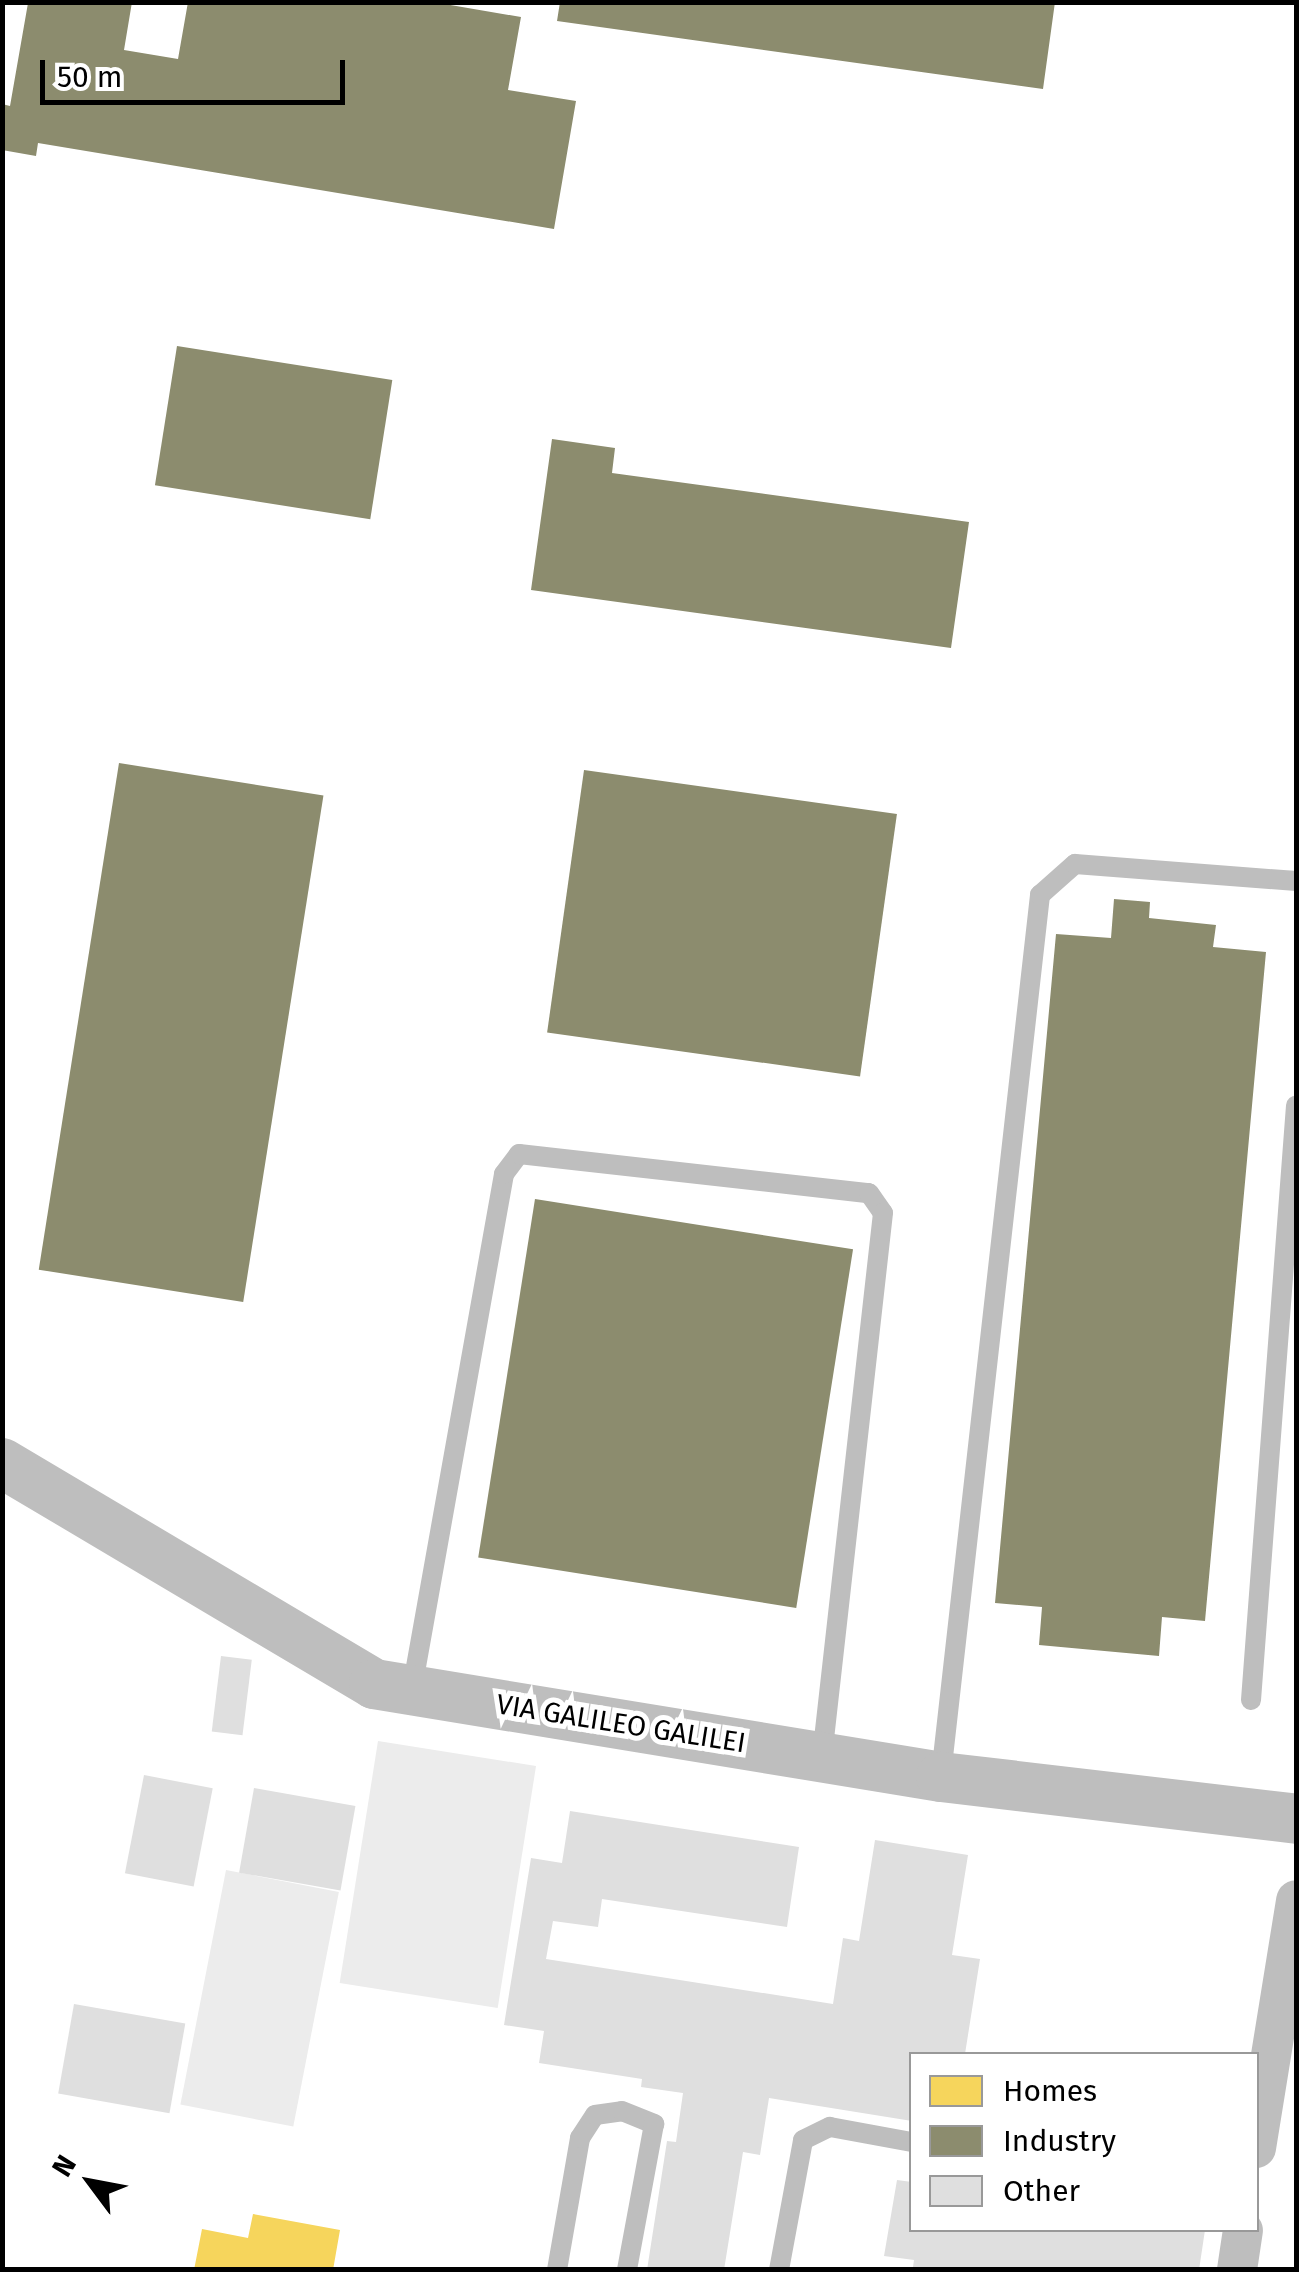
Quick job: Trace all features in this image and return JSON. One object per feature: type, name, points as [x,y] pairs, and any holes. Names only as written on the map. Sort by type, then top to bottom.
[{"type":"street","name":"VIA GALILEO GALILEI","points":[[2,1464],[374,1684],[941,1777],[1296,1820]]},
{"type":"street","points":[[1259,2129],[1296,1900]]},
{"type":"street","points":[[1237,2270],[1244,2232]]},
{"type":"lane","points":[[941,1777],[1040,894],[1075,864],[1296,881]]},
{"type":"lane","points":[[1251,1700],[1296,1106]]},
{"type":"lane","points":[[412,1691],[504,1174],[519,1154],[870,1193],[883,1213],[822,1757]]},
{"type":"lane","points":[[557,2270],[580,2138],[595,2116],[622,2112],[654,2124],[627,2270]]},
{"type":"lane","points":[[778,2270],[803,2140],[830,2127],[909,2141]]},
{"type":"shaded area","points":[[378,1741],[536,1766],[498,2008],[340,1983]]},
{"type":"shaded area","points":[[226,1870],[339,1892],[293,2127],[180,2105]]},
{"type":"building: Homes","points":[[253,2214],[340,2230],[333,2270],[194,2270],[202,2229],[248,2238]]},
{"type":"building: Industry","points":[[132,2],[124,50],[178,59],[188,2],[433,2],[521,17],[508,90],[576,101],[554,229],[38,143],[36,156],[2,150],[2,104],[10,106],[28,3]]},
{"type":"building: Industry","points":[[560,2],[1055,2],[1043,89],[557,21]]},
{"type":"building: Industry","points":[[177,346],[392,380],[370,519],[155,485]]},
{"type":"building: Industry","points":[[552,439],[615,448],[612,473],[969,522],[951,648],[531,590]]},
{"type":"building: Industry","points":[[119,763],[323,795],[243,1302],[39,1270]]},
{"type":"building: Industry","points":[[584,770],[897,814],[860,1076],[547,1032]]},
{"type":"building: Industry","points":[[1114,899],[1150,902],[1149,918],[1216,925],[1213,947],[1266,952],[1205,1621],[1162,1617],[1159,1656],[1039,1645],[1042,1607],[995,1603],[1056,934],[1111,938]]},
{"type":"building: Industry","points":[[535,1199],[853,1249],[796,1608],[478,1558]]},
{"type":"building: Other","points":[[221,1656],[252,1660],[243,1735],[212,1731]]},
{"type":"building: Other","points":[[144,1775],[213,1788],[194,1887],[125,1873]]},
{"type":"building: Other","points":[[254,1788],[355,1806],[341,1891],[239,1873]]},
{"type":"building: Other","points":[[570,1811],[799,1847],[787,1927],[602,1899],[598,1927],[553,1921],[546,1959],[833,2004],[843,1938],[859,1941],[875,1840],[968,1855],[952,1955],[980,1959],[965,2052],[909,2052],[909,2121],[769,2098],[760,2155],[743,2152],[724,2270],[647,2270],[667,2141],[676,2142],[683,2093],[641,2087],[642,2079],[539,2063],[544,2031],[504,2025],[531,1858],[562,1863]]},
{"type":"building: Other","points":[[74,2004],[185,2024],[169,2113],[58,2094]]},
{"type":"building: Other","points":[[897,2180],[909,2182],[909,2232],[1205,2232],[1199,2270],[913,2267],[914,2260],[884,2256]]}]
